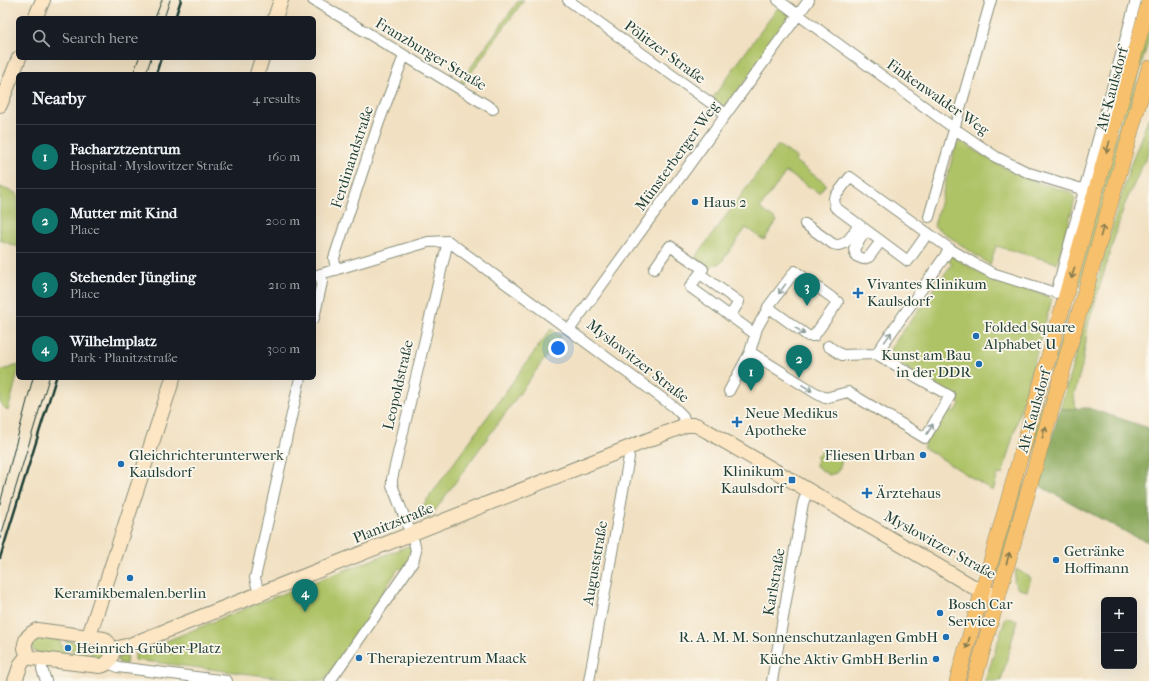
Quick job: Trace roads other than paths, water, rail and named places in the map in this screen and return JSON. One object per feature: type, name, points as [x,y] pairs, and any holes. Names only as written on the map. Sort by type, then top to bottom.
[{"type":"main road","name":"Alt-Kaulsdorf","points":[[957,681],[1090,191],[1149,2]]},
{"type":"main road","name":"Alt-Kaulsdorf","points":[[974,681],[1149,68]]},
{"type":"street","points":[[36,16],[43,0]]},
{"type":"street","points":[[276,16],[280,0]]},
{"type":"street","name":"Franzburger Straße","points":[[312,0],[493,109]]},
{"type":"street","name":"Pölitzer Straße","points":[[568,0],[726,114]]},
{"type":"street","name":"Finkenwalder Weg","points":[[778,0],[791,4],[799,15],[955,129],[996,156],[1029,173],[1090,191]]},
{"type":"street","name":"Münsterberger Weg","points":[[569,330],[809,0]]},
{"type":"street","points":[[929,217],[991,0]]},
{"type":"street","name":"Alt-Kaulsdorf","points":[[950,249],[992,272],[1052,292],[1090,191],[1136,0]]},
{"type":"street","name":"Ferdinandstraße","points":[[336,270],[334,258],[379,122],[404,56]]},
{"type":"street","points":[[0,105],[18,60]]},
{"type":"street","points":[[258,72],[261,60]]},
{"type":"street","points":[[876,354],[950,249],[928,232],[850,177],[834,198],[834,207],[908,261],[928,232]]},
{"type":"street","points":[[805,224],[838,246],[846,242],[862,227]]},
{"type":"street","points":[[862,227],[854,247],[854,253],[858,258],[863,259],[869,257],[881,241]]},
{"type":"street","points":[[316,309],[322,282],[317,275],[428,242],[448,241]]},
{"type":"street","name":"Myslowitzer Straße","points":[[448,241],[680,412],[686,425],[696,425],[982,592],[998,595]]},
{"type":"street","name":"Leopoldstraße","points":[[412,534],[392,485],[392,479],[448,241]]},
{"type":"street","points":[[654,269],[670,246],[703,269],[690,287],[756,334]]},
{"type":"street","points":[[729,391],[750,352],[756,334],[768,308],[795,271],[838,302],[814,336]]},
{"type":"street","points":[[700,274],[739,302],[730,316]]},
{"type":"street","points":[[750,352],[825,398],[848,392],[925,438],[950,396],[876,354],[842,355],[814,336],[808,336],[768,308]]},
{"type":"street","points":[[89,636],[172,380]]},
{"type":"street","points":[[258,595],[255,578],[300,380]]},
{"type":"street","name":"Planitzstraße","points":[[110,657],[119,650],[686,425]]},
{"type":"street","name":"Auguststraße","points":[[589,681],[629,457],[626,450]]},
{"type":"street","name":"Karlstraße","points":[[772,681],[803,502],[808,490]]},
{"type":"street","points":[[330,681],[413,562],[415,545],[412,534]]},
{"type":"street","points":[[37,630],[89,636],[104,639],[111,646],[110,657],[100,666],[32,658],[28,655],[25,649],[26,640],[31,633],[37,630]]},
{"type":"street","points":[[15,681],[21,664],[28,655]]},
{"type":"street","points":[[110,657],[118,667],[227,681]]},
{"type":"street","points":[[43,660],[42,669],[46,681]]},
{"type":"tram line","points":[[156,16],[162,0]]},
{"type":"tram line","points":[[165,16],[170,0]]},
{"type":"tram line","points":[[134,72],[138,60]]},
{"type":"tram line","points":[[147,72],[150,60]]},
{"type":"tram line","points":[[0,504],[32,380]]},
{"type":"tram line","points":[[0,539],[48,380]]},
{"type":"railway","points":[[176,16],[181,0]]},
{"type":"railway","points":[[157,72],[160,60]]},
{"type":"railway","points":[[0,558],[55,380]]},
{"type":"place","name":"Haus 2","points":[[695,202]]},
{"type":"place","name":"Vivantes Klinikum Kaulsdorf","points":[[858,293]]},
{"type":"place","name":"Stehender Jüngling","points":[[807,306]]},
{"type":"place","name":"Folded Square Alphabet U","points":[[976,336]]},
{"type":"place","name":"Kunst am Bau in der DDR","points":[[979,364]]},
{"type":"place","name":"Mutter mit Kind","points":[[799,378]]},
{"type":"place","name":"Facharztzentrum","points":[[751,391]]},
{"type":"place","name":"Neue Medikus Apotheke","points":[[737,422]]},
{"type":"place","name":"Fliesen Urban","points":[[923,455]]},
{"type":"place","name":"Gleichrichterunterwerk Kaulsdorf","points":[[121,464]]},
{"type":"place","name":"Klinikum Kaulsdorf","points":[[792,480]]},
{"type":"place","name":"Ärztehaus","points":[[867,493]]},
{"type":"place","name":"Getränke Hoffmann","points":[[1056,560]]},
{"type":"place","name":"Keramikbemalen.berlin","points":[[130,578]]},
{"type":"place","name":"Wilhelmplatz","points":[[305,612]]},
{"type":"place","name":"Bosch Car Service","points":[[940,613]]},
{"type":"place","name":"R. A. M. M. Sonnenschutzanlagen GmbH","points":[[946,637]]},
{"type":"place","name":"Heinrich-Grüber-Platz","points":[[68,648]]},
{"type":"place","name":"Therapiezentrum Maack","points":[[359,658]]},
{"type":"place","name":"Küche Aktiv GmbH Berlin","points":[[936,659]]}]
